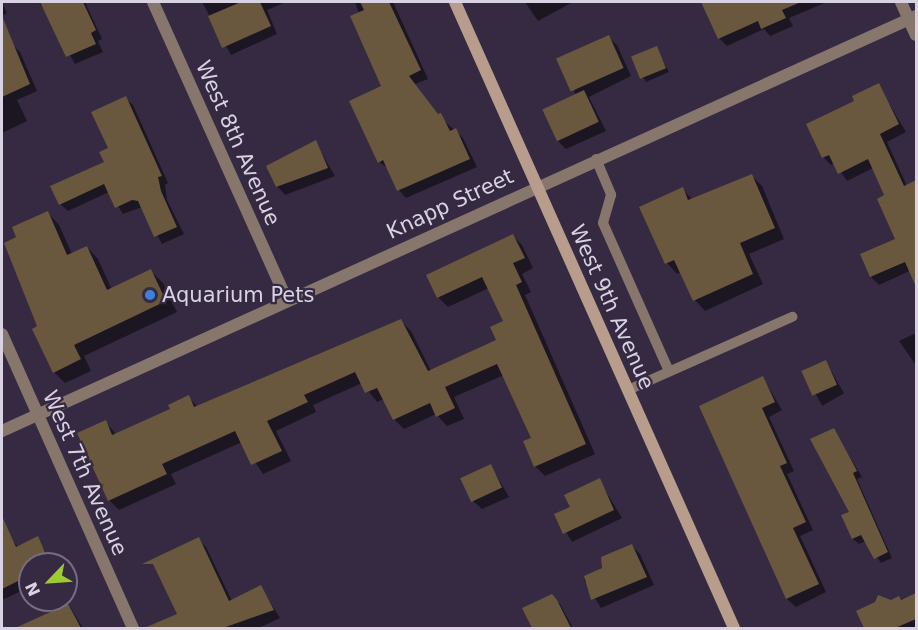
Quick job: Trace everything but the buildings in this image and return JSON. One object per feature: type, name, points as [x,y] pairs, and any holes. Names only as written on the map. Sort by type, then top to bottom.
[{"type":"main road","name":"West 9th Avenue","points":[[455,2],[734,628]]},
{"type":"street","name":"West 8th Avenue","points":[[153,2],[286,300]]},
{"type":"street","points":[[901,2],[913,17],[916,35]]},
{"type":"street","name":"Knapp Street","points":[[2,431],[536,186],[913,17]]},
{"type":"street","name":"West 7th Avenue","points":[[2,334],[133,628]]},
{"type":"lane","points":[[596,159],[611,195],[603,223],[669,371]]},
{"type":"lane","points":[[628,390],[792,317]]},
{"type":"place","name":"Aquarium Pets","points":[[150,295]]}]
